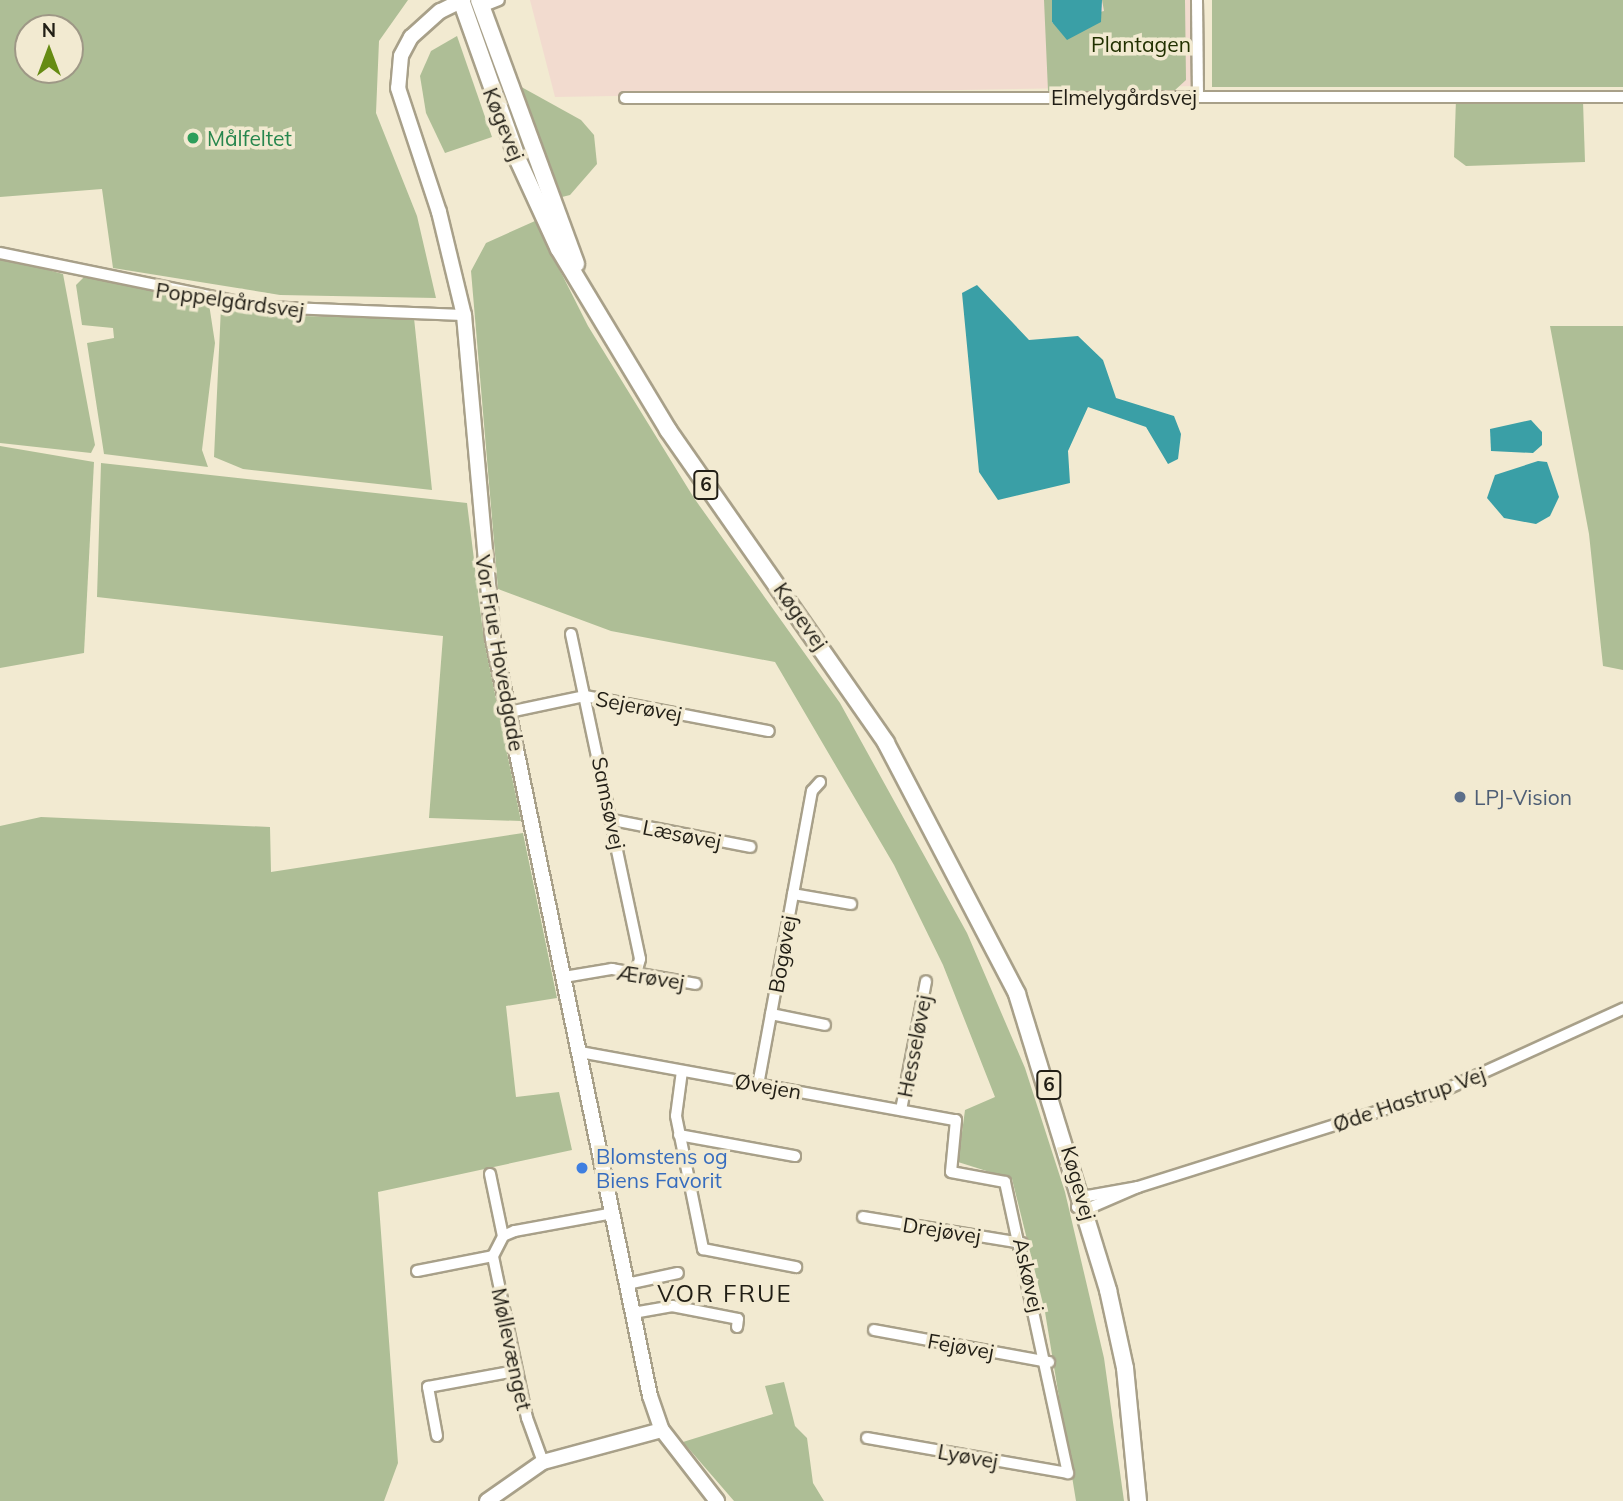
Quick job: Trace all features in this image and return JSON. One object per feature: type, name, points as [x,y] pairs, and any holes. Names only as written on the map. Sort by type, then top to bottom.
[{"type":"main road","name":"Køgevej","points":[[462,3],[518,160],[580,280],[668,430],[886,743],[1000,965],[1083,1204],[1128,1410],[1138,1501]]},
{"type":"main road","name":"Køgevej","points":[[480,4],[580,280]]},
{"type":"street","points":[[480,4],[499,0]]},
{"type":"street","points":[[1198,0],[1198,97]]},
{"type":"street","name":"Vor Frue Hovedgade","points":[[480,4],[462,3],[419,29],[401,56],[398,88],[439,212],[464,315],[484,575],[509,712],[633,1313],[662,1430],[717,1501]]},
{"type":"street","name":"Elmelygårdsvej","points":[[625,98],[1623,97]]},
{"type":"street","name":"Poppelgårdsvej","points":[[0,253],[275,309],[464,315]]},
{"type":"street","name":"Samsøvej","points":[[571,634],[613,820],[640,959],[636,973]]},
{"type":"street","name":"Sejerøvej","points":[[509,712],[585,696],[769,731]]},
{"type":"street","name":"Bogøvej","points":[[758,1084],[812,791],[820,782]]},
{"type":"street","name":"Læsøvej","points":[[613,820],[750,847]]},
{"type":"street","name":"Bogøvej","points":[[793,894],[850,904]]},
{"type":"street","name":"Ærøvej","points":[[564,977],[612,969],[696,984]]},
{"type":"street","name":"Hesseløvej","points":[[901,1110],[926,981]]},
{"type":"street","name":"Øde Hastrup Vej","points":[[1083,1204],[1445,1090],[1623,1009]]},
{"type":"street","name":"Bogøvej","points":[[771,1014],[825,1025]]},
{"type":"street","name":"Øvejen","points":[[580,1052],[956,1120]]},
{"type":"street","points":[[682,1071],[678,1135],[703,1249],[796,1267]]},
{"type":"street","name":"Askøvej","points":[[956,1120],[951,1172],[1005,1182],[1049,1362],[1068,1473]]},
{"type":"street","points":[[678,1135],[795,1156]]},
{"type":"street","points":[[417,1270],[493,1256],[503,1236],[489,1174]]},
{"type":"street","points":[[503,1236],[613,1213]]},
{"type":"street","name":"Drejøvej","points":[[863,1217],[1022,1243]]},
{"type":"street","name":"Møllevænget","points":[[493,1256],[516,1371],[543,1462]]},
{"type":"street","points":[[627,1283],[678,1273]]},
{"type":"street","points":[[633,1313],[672,1306],[738,1319],[737,1327]]},
{"type":"street","name":"Fejøvej","points":[[874,1330],[1049,1362]]},
{"type":"street","points":[[437,1436],[428,1387],[516,1371]]},
{"type":"street","points":[[487,1501],[543,1462],[662,1430]]},
{"type":"street","name":"Lyøvej","points":[[867,1438],[1068,1473]]},
{"type":"shaded area","points":[[530,0],[1195,0],[1198,86],[555,97]]},
{"type":"green space","name":"Målfeltet","points":[[0,0],[408,0],[379,41],[376,113],[417,216],[436,298],[280,295],[113,268],[102,189],[0,197]]},
{"type":"green space","name":"Plantagen","points":[[1044,0],[1052,0],[1052,23],[1104,11],[1102,0],[1185,0],[1186,80],[1174,91],[1048,91]]},
{"type":"green space","points":[[1212,0],[1623,0],[1623,87],[1212,87]]},
{"type":"green space","points":[[457,36],[492,137],[445,153],[426,113],[420,76],[431,51]]},
{"type":"green space","points":[[516,84],[581,120],[594,135],[597,164],[570,195],[558,198]]},
{"type":"green space","points":[[1456,99],[1583,101],[1585,162],[1466,166],[1454,157]]},
{"type":"green space","points":[[535,221],[588,326],[694,498],[840,703],[967,933],[1025,1068],[1065,1192],[1104,1358],[1124,1501],[1076,1501],[1045,1312],[1012,1179],[958,1162],[965,1110],[995,1097],[943,965],[894,865],[775,662],[611,631],[498,589],[471,271],[486,243]]},
{"type":"green space","points":[[0,257],[63,274],[95,445],[91,453],[0,443]]},
{"type":"green space","points":[[85,276],[209,304],[215,343],[202,450],[208,467],[104,454],[87,343],[114,338],[113,328],[82,325],[76,285]]},
{"type":"green space","points":[[221,307],[299,316],[414,318],[432,490],[243,469],[214,457]]},
{"type":"green space","points":[[1550,326],[1623,326],[1623,670],[1603,666],[1589,534]]},
{"type":"green space","points":[[0,446],[94,462],[84,653],[0,668]]},
{"type":"green space","points":[[101,463],[467,503],[484,640],[521,821],[429,818],[443,636],[97,597]]},
{"type":"green space","points":[[41,817],[270,827],[271,872],[523,833],[557,998],[506,1006],[516,1097],[559,1092],[572,1150],[378,1192],[398,1463],[384,1501],[0,1501],[0,826]]},
{"type":"green space","points":[[784,1382],[795,1426],[807,1438],[813,1483],[824,1501],[734,1501],[683,1442],[773,1414],[765,1386]]},
{"type":"water","points":[[1052,0],[1102,0],[1101,22],[1067,40],[1052,22]]},
{"type":"water","points":[[977,285],[1029,340],[1078,336],[1103,360],[1116,398],[1174,416],[1181,434],[1178,459],[1168,464],[1146,427],[1088,407],[1068,451],[1070,483],[998,500],[979,472],[962,293]]},
{"type":"water","points":[[1531,420],[1542,432],[1542,445],[1533,453],[1491,451],[1490,429]]},
{"type":"water","points":[[1538,461],[1547,462],[1559,497],[1550,516],[1536,524],[1504,518],[1487,498],[1495,475]]},
{"type":"place","name":"Målfeltet","points":[[193,138]]},
{"type":"place","name":"LPJ-Vision","points":[[1460,797]]},
{"type":"place","name":"Blomstens og Biens Favorit","points":[[582,1168]]},
{"type":"district","name":"VOR FRUE","points":[[725,1294]]}]
